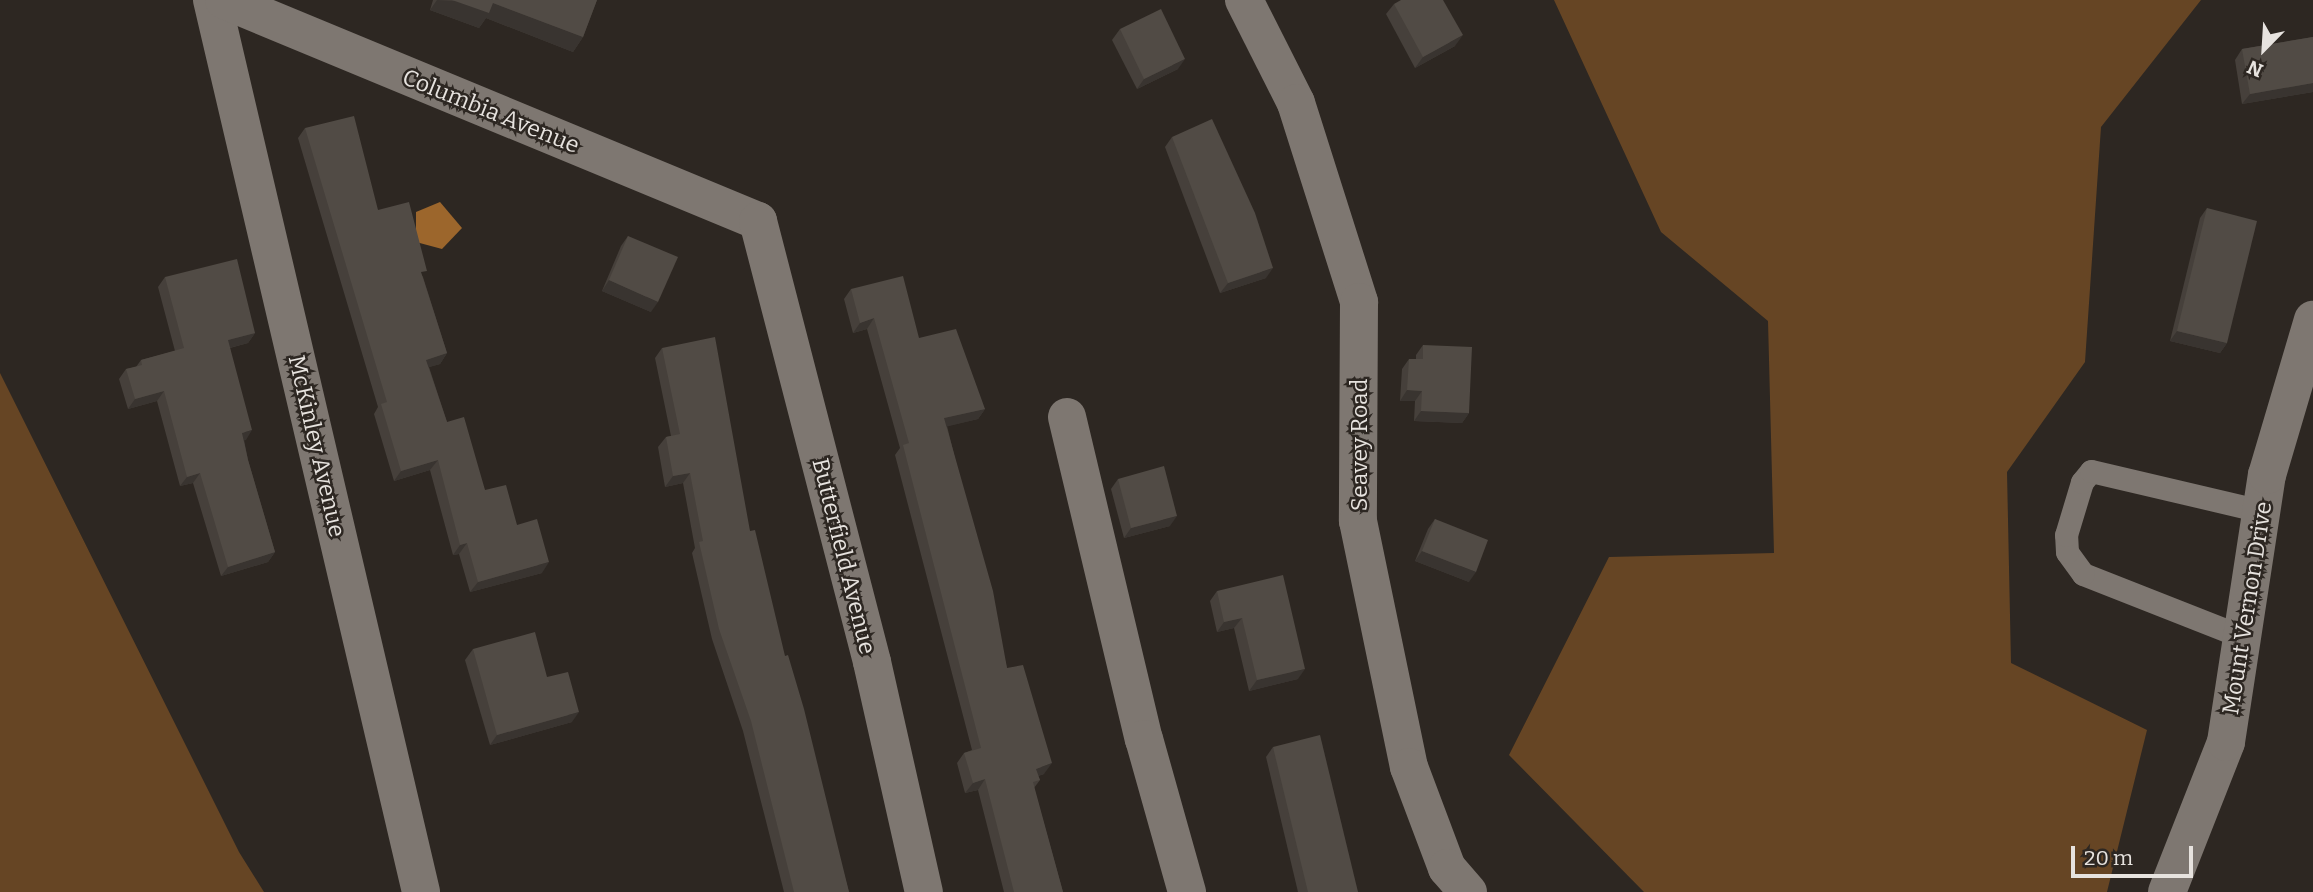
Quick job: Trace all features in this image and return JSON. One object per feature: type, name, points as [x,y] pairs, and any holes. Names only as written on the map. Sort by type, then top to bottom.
[{"type":"street","name":"McKinley Avenue","points":[[212,0],[421,892]]},
{"type":"street","name":"Columbia Avenue","points":[[224,0],[758,221]]},
{"type":"street","name":"Seavey Road","points":[[1244,0],[1296,103],[1359,302],[1358,521],[1409,767],[1447,868],[1468,892]]},
{"type":"street","name":"Butterfield Avenue","points":[[758,221],[872,662],[924,892]]},
{"type":"street","name":"Mount Vernon Drive","points":[[2167,892],[2226,742],[2267,475],[2313,320]]},
{"type":"street","points":[[1067,417],[1134,699],[1187,892]]},
{"type":"lane","points":[[2243,636],[2083,574],[2067,552],[2066,535],[2082,482],[2091,471],[2262,511]]},
{"type":"shaded area","points":[[1554,0],[2201,0],[2101,127],[2085,362],[2007,472],[2011,663],[2147,730],[2107,892],[1644,892],[1509,755],[1609,557],[1774,553],[1768,321],[1661,232]]},
{"type":"shaded area","points":[[440,202],[462,228],[442,249],[416,242],[416,212]]},
{"type":"shaded area","points":[[0,373],[239,852],[264,892],[0,892]]},
{"type":"building","points":[[452,0],[597,0],[583,37],[493,3],[489,13]]},
{"type":"building","points":[[1401,0],[1443,0],[1463,35],[1423,57],[1394,4]]},
{"type":"building","points":[[1161,9],[1185,59],[1144,79],[1120,29]]},
{"type":"building","points":[[2313,37],[2313,83],[2250,94],[2242,49]]},
{"type":"building","points":[[354,116],[378,210],[409,202],[427,271],[421,272],[447,353],[426,360],[447,422],[464,417],[485,490],[506,485],[517,525],[537,519],[549,562],[478,582],[467,543],[460,545],[438,460],[401,471],[381,404],[387,402],[305,128]]},
{"type":"building","points":[[1212,119],[1255,213],[1273,268],[1228,283],[1172,137]]},
{"type":"building","points":[[2207,208],[2257,221],[2227,343],[2177,331]]},
{"type":"building","points":[[628,236],[678,257],[658,302],[609,280]]},
{"type":"building","points":[[237,259],[255,333],[228,340],[252,430],[242,433],[275,552],[228,567],[200,473],[187,477],[164,391],[135,399],[126,369],[142,365],[141,360],[184,348],[165,277]]},
{"type":"building","points":[[903,276],[919,338],[956,329],[985,409],[944,418],[993,591],[1007,668],[1023,665],[1052,763],[1036,769],[1040,780],[1033,782],[1063,892],[1014,892],[985,779],[973,783],[964,753],[981,748],[903,445],[909,443],[874,318],[860,323],[851,289]]},
{"type":"building","points":[[715,337],[750,531],[755,530],[785,656],[788,655],[804,709],[849,892],[794,892],[751,721],[719,629],[699,542],[703,541],[690,473],[673,476],[666,437],[680,434],[662,348]]},
{"type":"building","points":[[1423,345],[1472,347],[1469,413],[1421,411],[1422,391],[1407,390],[1409,359],[1423,359]]},
{"type":"building","points":[[1164,466],[1177,516],[1131,528],[1118,479]]},
{"type":"building","points":[[1435,519],[1488,540],[1476,572],[1422,551]]},
{"type":"building","points":[[1283,575],[1305,669],[1257,680],[1242,618],[1224,622],[1217,591]]},
{"type":"building","points":[[535,632],[547,677],[568,672],[579,712],[497,735],[473,649]]},
{"type":"building","points":[[1320,735],[1358,892],[1308,892],[1273,747]]}]
